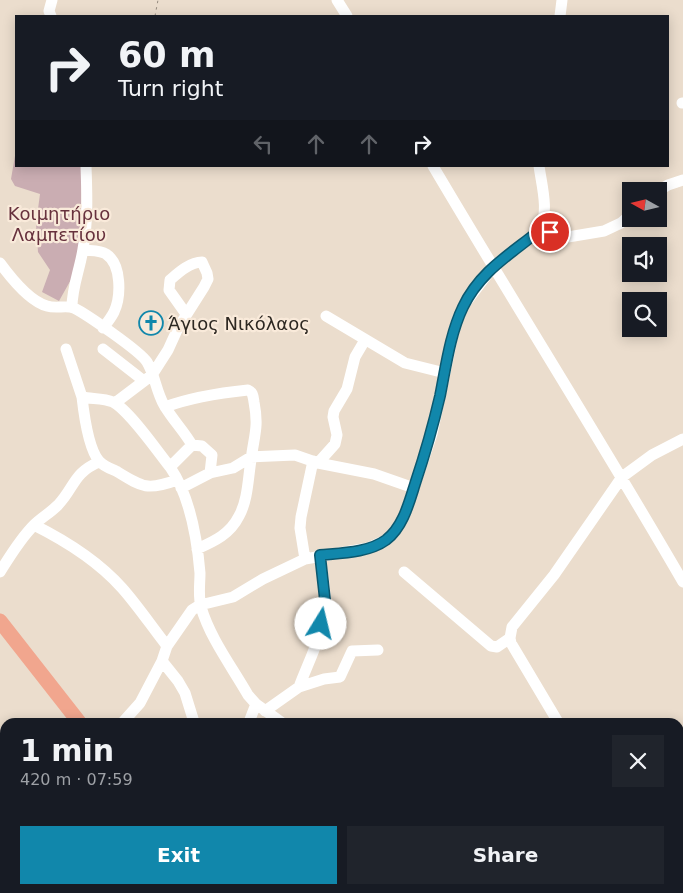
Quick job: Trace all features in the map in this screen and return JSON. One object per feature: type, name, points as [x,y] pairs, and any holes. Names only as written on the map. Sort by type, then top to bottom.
[{"type":"main road","points":[[0,621],[76,718]]},
{"type":"street","points":[[51,15],[49,11],[52,0]]},
{"type":"street","points":[[337,0],[346,15]]},
{"type":"street","points":[[560,15],[562,0]]},
{"type":"street","points":[[72,307],[83,250],[87,193],[86,167]]},
{"type":"street","points":[[434,167],[492,267],[622,477],[683,582]]},
{"type":"street","points":[[127,718],[140,703],[162,661],[167,646],[192,610],[200,605],[233,597],[263,579],[305,559],[368,548],[386,540],[395,531],[404,517],[432,434],[456,323],[464,305],[492,267],[540,230],[543,223],[545,207],[539,167]]},
{"type":"street","points":[[668,185],[683,180]]},
{"type":"street","points":[[540,230],[568,237],[604,231],[622,222]]},
{"type":"street","points":[[83,250],[107,254],[112,259],[118,273],[116,305],[112,316],[103,328]]},
{"type":"street","points":[[0,264],[21,288],[39,303],[52,307],[72,307],[143,357],[147,362],[148,378]]},
{"type":"street","points":[[115,403],[148,378],[168,350],[186,314]]},
{"type":"street","points":[[326,316],[405,363],[445,373]]},
{"type":"street","points":[[305,559],[300,528],[301,517],[315,462],[336,444],[337,435],[334,411],[347,389],[355,357],[365,340]]},
{"type":"street","points":[[66,349],[82,398],[93,449],[100,462],[144,486],[179,484],[210,473],[233,468],[251,457],[295,455],[315,462],[374,474],[414,488]]},
{"type":"street","points":[[103,349],[148,378],[165,407],[192,445]]},
{"type":"street","points":[[165,407],[187,399],[213,394],[250,390],[253,394],[257,425],[244,504],[238,518],[228,531],[220,538],[197,548]]},
{"type":"street","points":[[82,398],[107,400],[115,403],[126,413],[170,467],[179,484],[190,517],[197,548],[200,605],[212,633],[248,695],[276,718]]},
{"type":"street","points":[[556,718],[517,654],[510,638],[512,627],[543,590],[622,477],[652,455],[683,439]]},
{"type":"street","points":[[170,467],[192,445]]},
{"type":"street","points":[[192,445],[202,446],[212,455],[210,473]]},
{"type":"street","points":[[0,572],[17,545],[34,525],[59,505],[82,471],[100,462]]},
{"type":"street","points":[[34,525],[64,541],[109,575],[131,599],[167,646]]},
{"type":"street","points":[[299,687],[318,636],[324,612],[325,600],[320,555]]},
{"type":"street","points":[[404,572],[491,646],[497,647],[510,638]]},
{"type":"street","points":[[252,718],[261,707],[299,687],[340,677],[352,651],[378,650]]},
{"type":"street","points":[[162,661],[185,693],[193,718]]},
{"type":"path","points":[[155,15],[158,0]]},
{"type":"green space","name":"Κοιμητήριο Λαμπετίου","points":[[15,156],[15,167],[82,167],[80,241],[73,276],[59,301],[42,292],[50,270],[38,252],[36,224],[40,194],[15,186],[11,179]]},
{"type":"place","name":"Άγιος Νικόλαος","points":[[151,323]]},
{"type":"route","points":[[321,624],[325,600],[320,555],[356,551],[377,545],[386,540],[395,531],[404,517],[432,434],[452,339],[456,323],[464,305],[492,267],[540,230],[550,232]]}]
